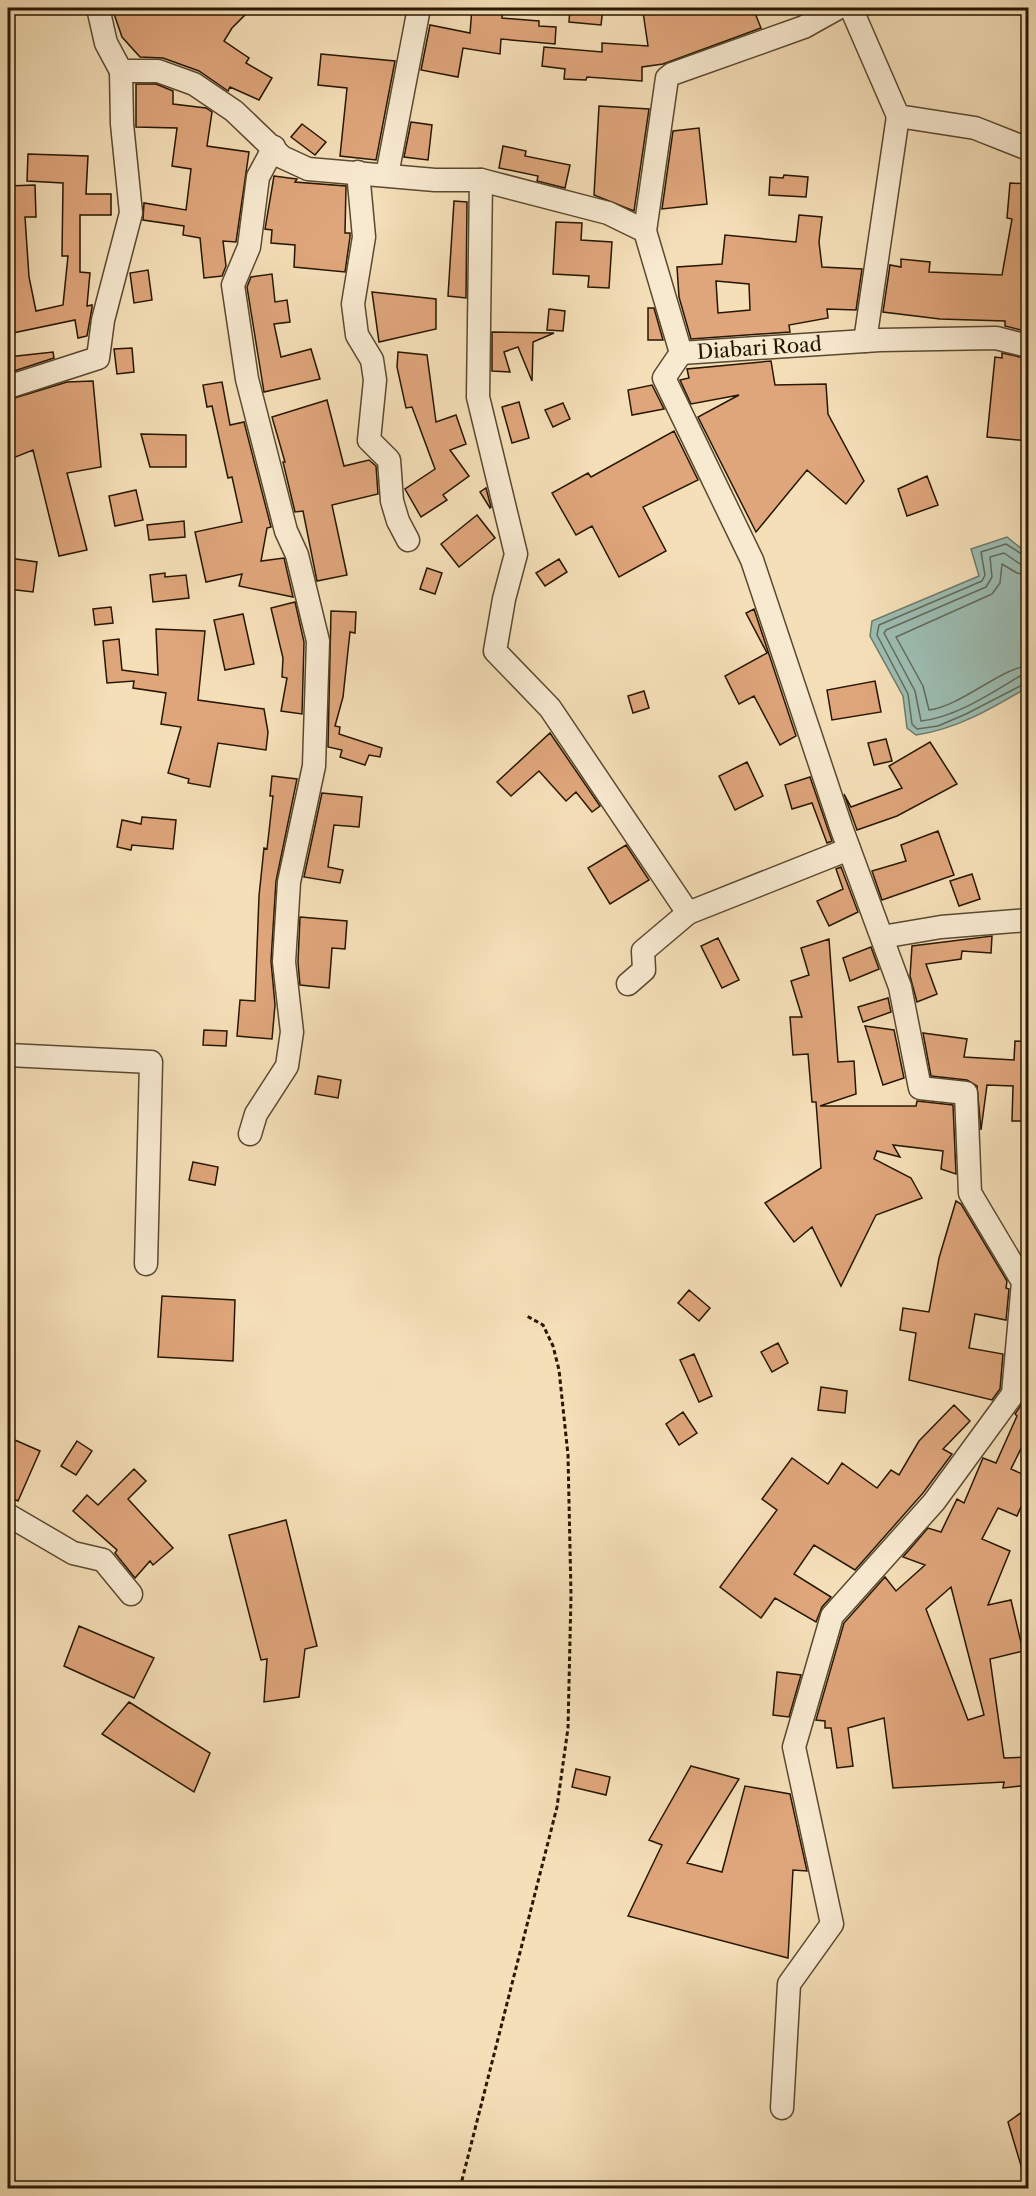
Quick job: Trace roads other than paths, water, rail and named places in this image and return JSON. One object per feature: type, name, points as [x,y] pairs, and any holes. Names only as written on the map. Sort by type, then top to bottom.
[{"type":"street","points":[[8,387],[98,358],[103,320],[131,213],[122,124],[121,71],[106,43],[98,8]]},
{"type":"street","points":[[387,175],[419,8]]},
{"type":"street","points":[[121,71],[159,71],[194,84],[234,111],[282,157],[308,169],[435,180],[481,180],[608,213],[645,231],[667,78],[672,74],[804,27],[838,8]]},
{"type":"street","points":[[851,8],[898,116],[865,341]]},
{"type":"street","points":[[898,116],[975,128],[1029,149]]},
{"type":"street","points":[[250,1134],[256,1114],[287,1066],[292,1032],[284,962],[289,882],[314,766],[318,641],[297,555],[286,531],[249,390],[233,285],[249,247],[258,177],[274,147]]},
{"type":"street","points":[[358,172],[364,237],[353,304],[357,336],[372,360],[375,380],[369,440],[389,460],[392,501],[398,521],[408,540]]},
{"type":"street","points":[[481,180],[478,397],[516,554],[504,599],[495,651],[550,708],[688,913]]},
{"type":"street","name":"Diabari Road","points":[[645,231],[681,353],[865,341],[996,338],[1029,346]]},
{"type":"street","points":[[681,353],[664,378],[752,560],[849,849],[900,987],[920,1088],[966,1093],[970,1193],[1023,1282],[1025,1311],[1021,1391],[1013,1394],[933,1502],[831,1616],[794,1747],[832,1924],[789,1984],[782,2108]]},
{"type":"street","points":[[628,984],[644,970],[643,951],[688,913],[849,849]]},
{"type":"street","points":[[882,937],[941,927],[1029,920]]},
{"type":"street","points":[[8,1055],[151,1062],[146,1264]]},
{"type":"street","points":[[8,1515],[73,1553],[103,1560],[131,1594]]},
{"type":"water","points":[[1007,537],[1028,554],[1028,687],[960,723],[916,735],[907,728],[903,696],[870,636],[872,621],[979,576],[971,549]]}]
